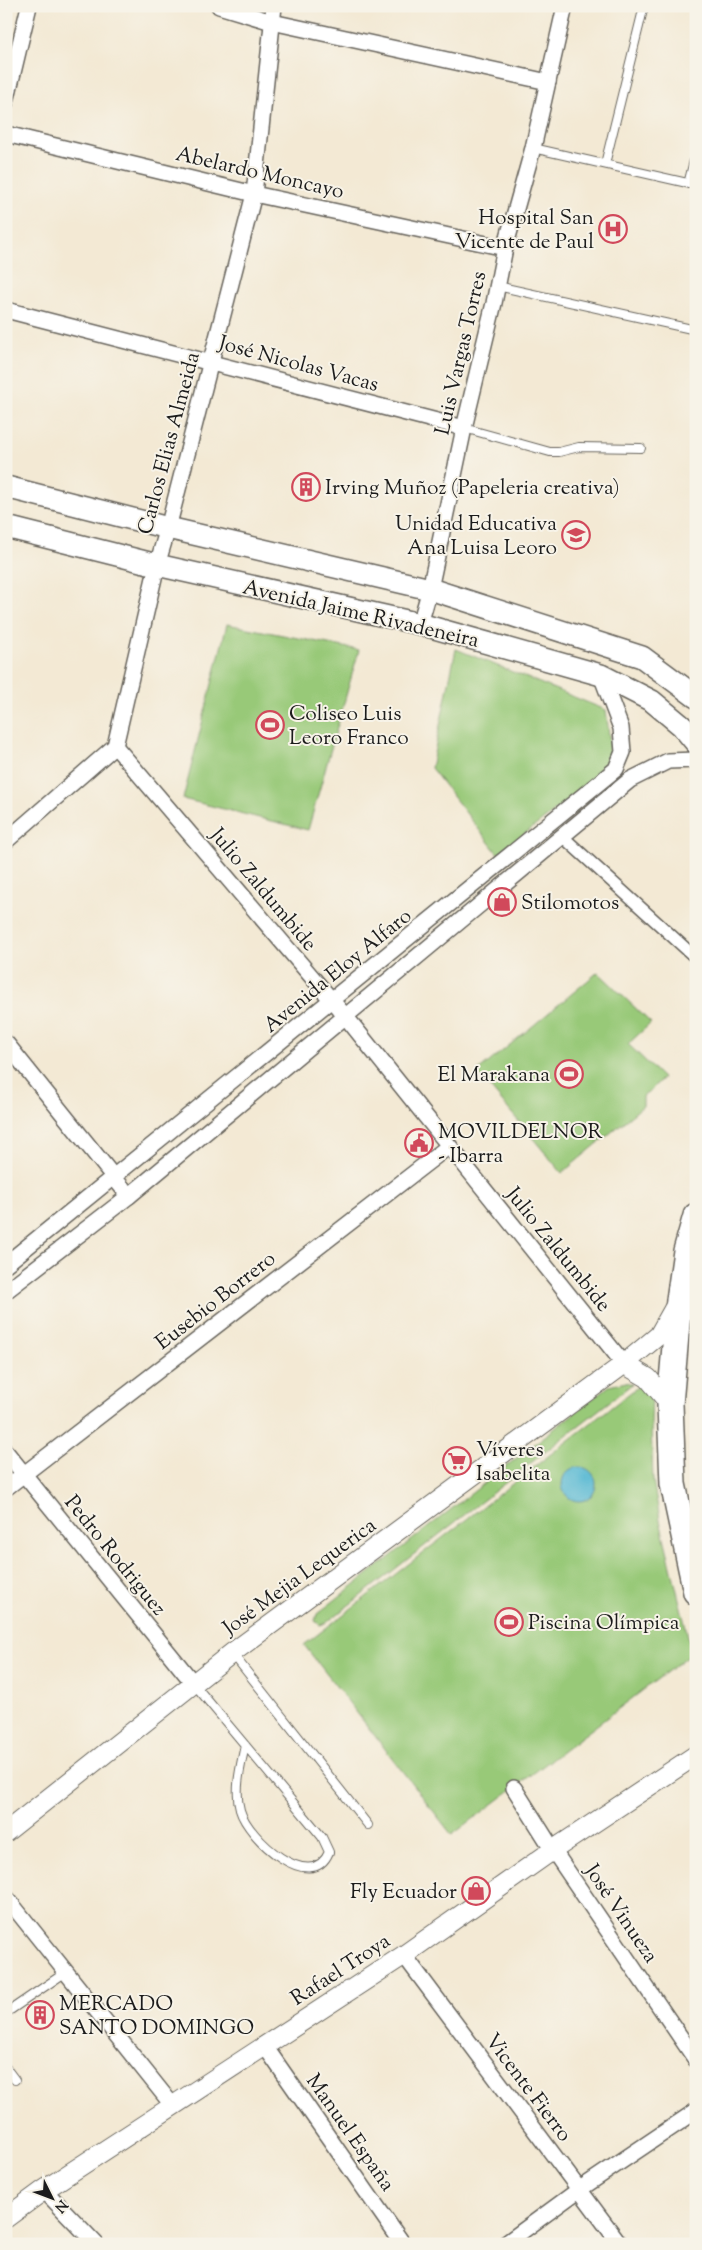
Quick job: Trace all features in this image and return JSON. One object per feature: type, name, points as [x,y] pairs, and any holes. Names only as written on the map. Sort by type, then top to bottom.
[{"type":"highway","points":[[696,1216],[686,1252],[679,1300],[670,1404],[673,1484],[696,1592]]},
{"type":"main road","name":"Avenida Jaime Rivadeneira","points":[[6,487],[168,528],[430,589],[642,657],[696,697]]},
{"type":"main road","name":"Avenida Jaime Rivadeneira","points":[[6,526],[157,565],[420,624],[601,675],[652,701],[682,726],[696,743]]},
{"type":"street","points":[[6,102],[29,6]]},
{"type":"street","points":[[219,6],[272,22],[548,82]]},
{"type":"street","name":"Carlos Elias Almeida","points":[[115,746],[157,565],[254,194],[274,6]]},
{"type":"street","name":"Luis Vargas Torres","points":[[420,624],[430,589],[505,248],[533,148],[566,6]]},
{"type":"street","name":"Abelardo Moncayo","points":[[6,134],[254,194],[505,248]]},
{"type":"street","name":"José Nicolas Vacas","points":[[6,310],[464,428]]},
{"type":"street","name":"Avenida Eloy Alfaro","points":[[6,1264],[616,769],[623,752],[621,728],[601,675]]},
{"type":"street","points":[[6,841],[115,746]]},
{"type":"street","name":"Julio Zaldumbide","points":[[115,746],[346,1017],[624,1364]]},
{"type":"street","name":"Avenida Eloy Alfaro","points":[[6,1290],[129,1196],[630,780],[668,761],[696,760]]},
{"type":"street","points":[[562,836],[696,958]]},
{"type":"street","points":[[6,1043],[129,1196]]},
{"type":"street","name":"Eusebio Borrero","points":[[6,1488],[450,1146]]},
{"type":"street","name":"José Mejia Lequerica","points":[[6,1832],[232,1653],[624,1364],[659,1335],[679,1300]]},
{"type":"street","points":[[624,1364],[648,1378],[670,1404]]},
{"type":"street","name":"Pedro Rodriguez","points":[[6,1452],[194,1684]]},
{"type":"street","name":"Rafael Troya","points":[[6,2218],[44,2190],[404,1955],[553,1850],[696,1755]]},
{"type":"street","name":"José Vinueza","points":[[514,1788],[553,1850],[696,2060]]},
{"type":"street","points":[[6,1897],[172,2106]]},
{"type":"street","name":"Vicente Fierro","points":[[404,1955],[620,2244]]},
{"type":"street","name":"Manuel España","points":[[264,2045],[403,2244]]},
{"type":"street","points":[[505,2244],[580,2189],[696,2111]]},
{"type":"street","points":[[44,2190],[96,2244]]},
{"type":"lane","points":[[605,164],[644,6]]},
{"type":"lane","points":[[533,148],[692,185],[696,153]]},
{"type":"lane","points":[[498,286],[696,330]]},
{"type":"lane","points":[[464,428],[550,452],[564,452],[579,447],[640,448]]},
{"type":"lane","points":[[232,1653],[368,1826]]},
{"type":"lane","points":[[194,1684],[322,1837],[329,1852],[326,1860],[316,1866],[294,1866],[271,1852],[250,1829],[240,1810],[239,1801],[238,1782],[245,1745]]},
{"type":"lane","points":[[6,2014],[66,1972]]},
{"type":"lane","points":[[6,2068],[16,2080]]},
{"type":"green space","name":"Coliseo Luis Leoro Franco","points":[[227,624],[359,650],[308,830],[183,799]]},
{"type":"green space","points":[[456,649],[606,710],[613,767],[498,854],[431,768]]},
{"type":"green space","name":"El Marakana","points":[[598,972],[651,1023],[628,1044],[663,1078],[643,1097],[643,1106],[562,1173],[477,1072]]},
{"type":"green space","points":[[626,1382],[632,1384],[326,1623],[320,1625],[315,1621],[317,1614],[609,1386]]},
{"type":"green space","name":"Piscina Olímpica","points":[[640,1385],[646,1385],[652,1393],[653,1480],[661,1525],[692,1653],[452,1835],[304,1645]]},
{"type":"water","points":[[579,1467],[586,1468],[591,1472],[595,1477],[595,1491],[591,1496],[586,1500],[579,1501],[572,1500],[567,1496],[563,1491],[562,1484],[563,1477],[567,1472],[572,1468]]},
{"type":"place","name":"Hospital San Vicente de Paul","points":[[613,229]]},
{"type":"place","name":"Irving Muñoz (Papeleria creativa)","points":[[306,487]]},
{"type":"place","name":"Unidad Educativa Ana Luisa Leoro","points":[[576,535]]},
{"type":"place","name":"Coliseo Luis Leoro Franco","points":[[270,725]]},
{"type":"place","name":"Stilomotos","points":[[502,902]]},
{"type":"place","name":"El Marakana","points":[[569,1074]]},
{"type":"place","name":"MOVILDELNOR - Ibarra","points":[[419,1143]]},
{"type":"place","name":"Víveres Isabelita","points":[[457,1461]]},
{"type":"place","name":"Piscina Olímpica","points":[[509,1622]]},
{"type":"place","name":"Fly Ecuador","points":[[476,1891]]},
{"type":"place","name":"MERCADO SANTO DOMINGO","points":[[40,2015]]}]
